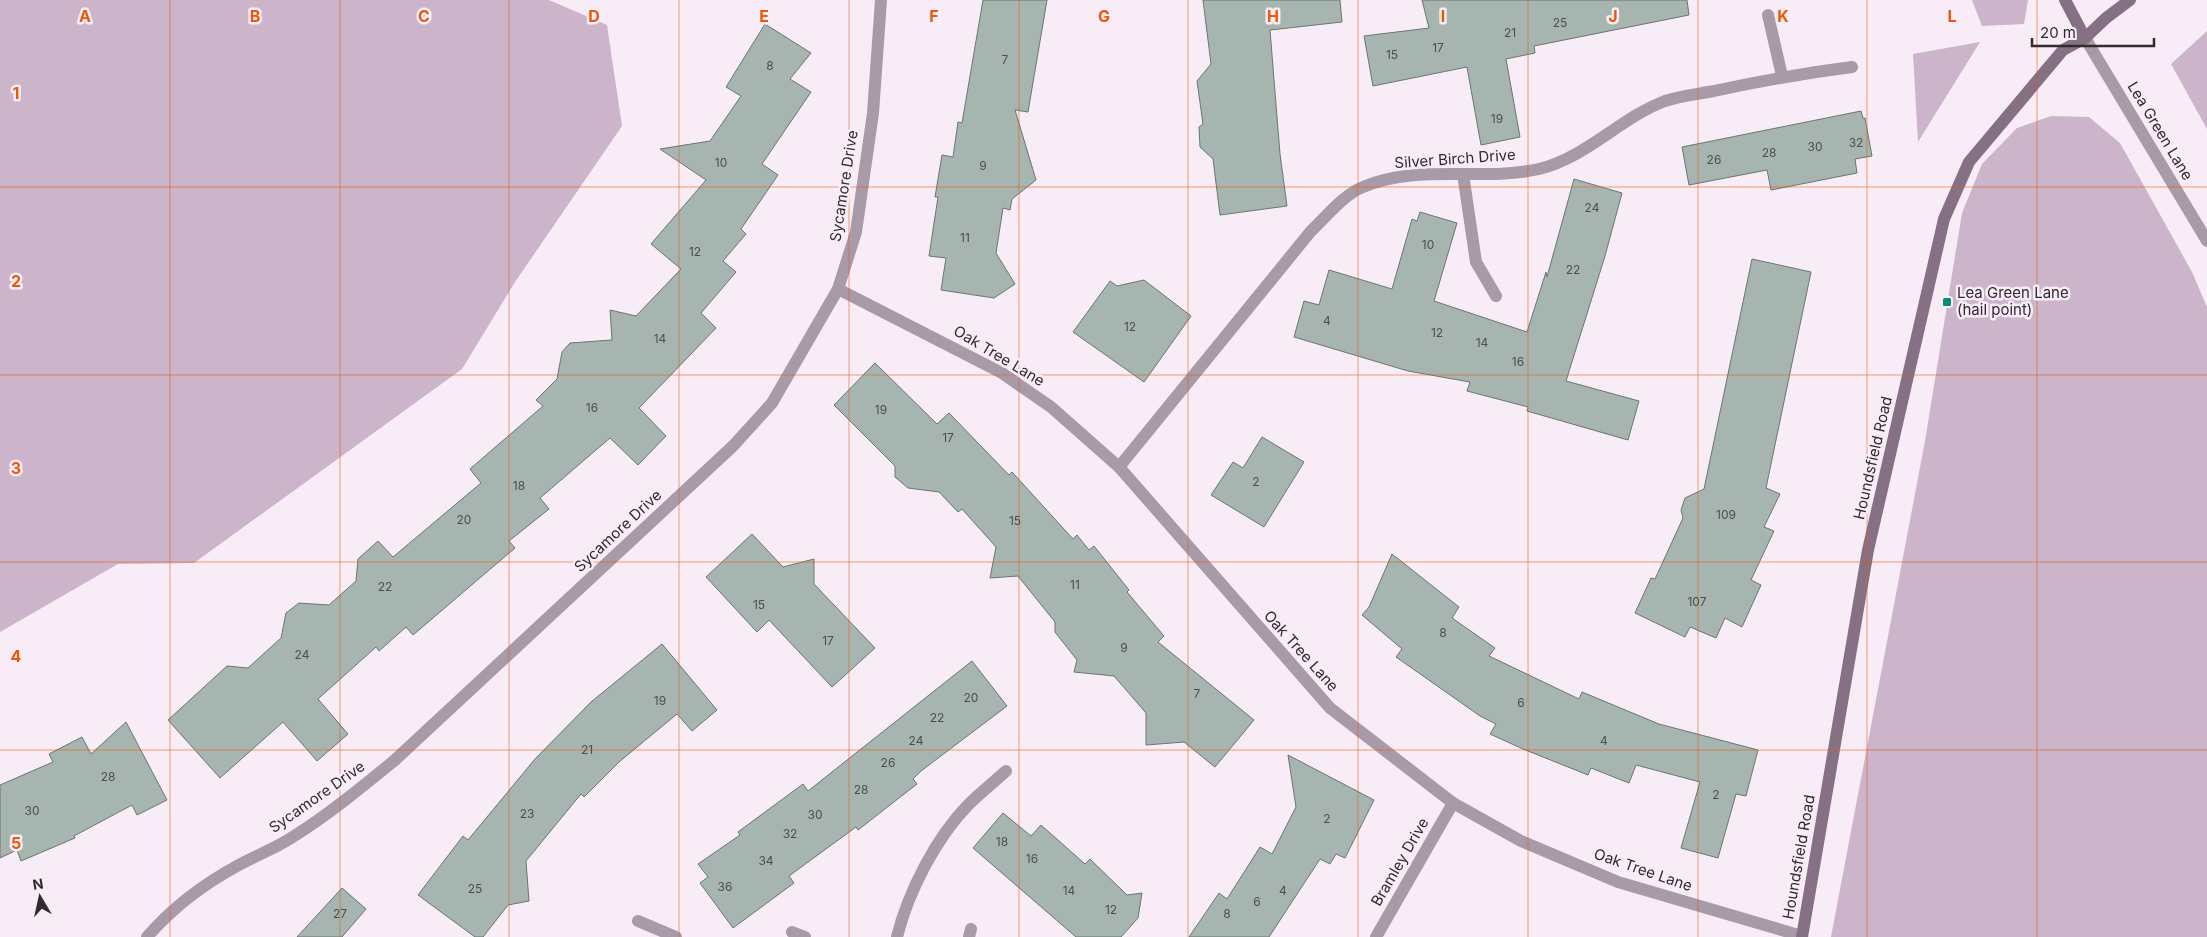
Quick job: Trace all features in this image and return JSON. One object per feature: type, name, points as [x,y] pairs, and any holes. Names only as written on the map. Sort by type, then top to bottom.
[{"type":"street","name":"Sycamore Drive","points":[[147,937],[164,917],[191,894],[235,867],[290,839],[338,806],[396,760],[733,446],[772,403],[838,289],[856,232],[873,113],[881,0]]},
{"type":"street","points":[[2064,0],[2085,38]]},
{"type":"street","name":"Houndsfield Road","points":[[1802,936],[1868,550],[1944,219],[1969,162],[2063,50],[2085,38],[2106,18],[2130,0]]},
{"type":"street","points":[[1768,15],[1782,76]]},
{"type":"street","name":"Lea Green Lane","points":[[2085,38],[2207,241]]},
{"type":"street","name":"Silver Birch Drive","points":[[1119,467],[1299,246],[1333,210],[1361,188],[1400,176],[1503,174],[1540,168],[1583,151],[1627,120],[1666,101],[1782,76],[1852,67]]},
{"type":"street","points":[[1463,174],[1476,262],[1496,296]]},
{"type":"street","name":"Oak Tree Lane","points":[[838,289],[1002,373],[1051,407],[1119,467],[1330,708],[1453,803],[1521,841],[1618,882],[1802,936]]},
{"type":"street","points":[[897,937],[901,920],[929,857],[967,806],[1006,771]]},
{"type":"street","name":"Bramley Drive","points":[[1376,937],[1453,803]]},
{"type":"street","points":[[638,921],[676,937]]},
{"type":"street","points":[[789,935],[805,937]]},
{"type":"shaded area","points":[[0,0],[549,0],[607,25],[622,126],[515,282],[462,369],[194,563],[118,564],[0,632]]},
{"type":"shaded area","points":[[1972,0],[2028,0],[2024,24],[1982,26]]},
{"type":"shaded area","points":[[2207,31],[2207,129],[2171,64]]},
{"type":"shaded area","points":[[1980,42],[1918,142],[1913,54]]},
{"type":"shaded area","points":[[2051,116],[2089,117],[2120,143],[2192,272],[2207,307],[2207,937],[1831,937],[1925,441],[1962,213],[1982,164],[2017,128]]},
{"type":"building","points":[[983,0],[1047,0],[1028,112],[1015,110],[1036,180],[1012,199],[1010,210],[1003,208],[996,253],[1015,284],[994,298],[941,290],[946,258],[929,256],[938,197],[935,197],[942,155],[953,157],[958,122],[962,123]]},
{"type":"building","points":[[1203,0],[1340,0],[1342,22],[1270,30],[1280,154],[1287,206],[1220,215],[1213,159],[1200,147],[1199,127],[1203,124],[1197,81],[1211,64]]},
{"type":"building","points":[[1422,0],[1687,0],[1689,15],[1534,46],[1535,53],[1506,59],[1520,137],[1481,145],[1467,67],[1373,86],[1364,36],[1429,28]]},
{"type":"building","points":[[765,24],[811,53],[790,79],[811,92],[762,164],[778,175],[741,229],[746,234],[723,261],[736,272],[701,313],[716,328],[639,408],[666,436],[638,465],[610,438],[540,498],[549,509],[509,541],[515,548],[413,635],[406,627],[379,651],[376,647],[318,699],[348,734],[317,761],[283,722],[220,778],[168,720],[227,666],[248,668],[281,638],[286,613],[299,603],[329,605],[356,581],[358,559],[378,541],[393,557],[481,483],[470,469],[543,406],[536,400],[557,379],[562,352],[570,343],[612,340],[610,310],[636,316],[681,269],[651,244],[706,180],[660,149],[710,141],[741,96],[726,87]]},
{"type":"building","points":[[1861,111],[1863,118],[1865,118],[1872,156],[1855,159],[1857,173],[1771,190],[1767,170],[1689,185],[1682,147]]},
{"type":"building","points":[[1574,179],[1622,193],[1605,256],[1566,381],[1639,401],[1628,440],[1527,411],[1528,407],[1467,391],[1470,382],[1408,371],[1294,337],[1304,301],[1319,305],[1329,270],[1392,289],[1412,219],[1417,221],[1420,212],[1457,223],[1434,301],[1527,332],[1546,272],[1547,277]]},
{"type":"building","points":[[1752,259],[1811,272],[1766,488],[1780,494],[1764,527],[1774,531],[1751,580],[1761,585],[1742,627],[1725,618],[1716,638],[1690,627],[1685,637],[1635,613],[1651,578],[1655,579],[1683,518],[1681,510],[1685,498],[1704,489]]},
{"type":"building","points":[[1144,280],[1191,316],[1144,382],[1073,332],[1110,281],[1117,286]]},
{"type":"building","points":[[875,363],[937,424],[949,413],[1009,475],[1012,472],[1073,539],[1077,535],[1089,550],[1094,546],[1129,590],[1127,592],[1164,636],[1158,642],[1254,720],[1215,767],[1184,742],[1146,745],[1146,713],[1114,676],[1074,672],[1077,660],[1055,632],[1055,622],[1018,576],[990,578],[996,547],[962,509],[958,512],[939,492],[908,488],[895,477],[895,466],[834,405]]},
{"type":"building","points":[[1262,437],[1304,462],[1264,527],[1211,495],[1233,462],[1243,468]]},
{"type":"building","points":[[752,534],[783,567],[814,559],[814,584],[875,648],[832,687],[769,620],[757,632],[706,577]]},
{"type":"building","points":[[1392,554],[1459,607],[1452,618],[1495,648],[1489,656],[1579,699],[1582,692],[1659,724],[1758,750],[1746,796],[1736,794],[1718,858],[1681,848],[1700,782],[1636,765],[1629,783],[1591,768],[1588,775],[1523,749],[1490,734],[1496,724],[1480,716],[1396,657],[1402,649],[1362,615],[1369,607]]},
{"type":"building","points":[[662,644],[717,710],[692,731],[677,714],[619,762],[584,797],[581,794],[526,861],[529,901],[508,905],[483,937],[475,937],[418,895],[463,836],[468,840],[535,759],[591,702]]},
{"type":"building","points":[[972,661],[1007,706],[921,771],[913,779],[917,784],[858,830],[856,827],[789,876],[794,883],[733,928],[700,883],[708,877],[698,864],[740,835],[738,832],[803,784],[808,791]]},
{"type":"building","points":[[126,722],[167,800],[137,815],[132,805],[74,836],[75,838],[21,861],[17,850],[0,858],[0,785],[53,762],[49,754],[82,737],[91,754]]},
{"type":"building","points":[[1288,755],[1374,800],[1345,858],[1336,854],[1330,864],[1320,859],[1269,937],[1189,937],[1219,893],[1227,899],[1260,847],[1272,854],[1296,807]]},
{"type":"building","points":[[1003,813],[1031,836],[1041,825],[1085,864],[1090,859],[1127,895],[1142,893],[1138,918],[1121,937],[1076,937],[973,848]]},
{"type":"building","points":[[342,888],[366,909],[342,937],[297,937]]},
{"type":"place","name":"Lea Green Lane (hail point)","points":[[1947,302]]}]
